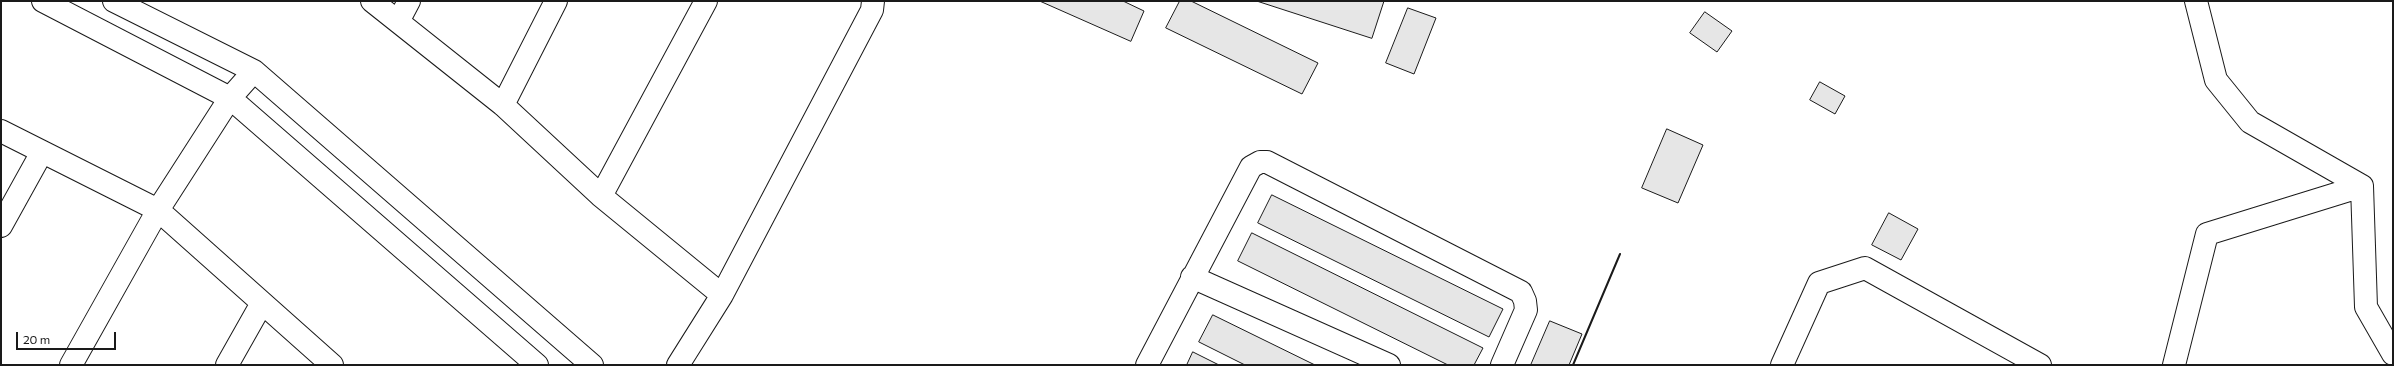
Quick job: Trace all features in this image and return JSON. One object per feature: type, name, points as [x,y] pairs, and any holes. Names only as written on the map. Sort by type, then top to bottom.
[{"type":"street","points":[[43,1],[230,98],[537,365]]},
{"type":"street","points":[[114,1],[254,71],[592,365]]},
{"type":"street","points":[[372,1],[399,20],[503,105],[601,196],[722,295]]},
{"type":"street","points":[[399,20],[408,1]]},
{"type":"street","points":[[503,105],[556,1]]},
{"type":"street","points":[[601,196],[706,1]]},
{"type":"street","points":[[678,365],[722,295],[872,10],[873,1]]},
{"type":"street","points":[[2196,1],[2216,80],[2250,122],[2362,186]]},
{"type":"street","points":[[71,365],[158,210],[230,98],[254,71]]},
{"type":"street","points":[[1,131],[158,210],[332,365]]},
{"type":"street","points":[[1,226],[42,152]]},
{"type":"street","points":[[1147,365],[1251,167],[1260,162],[1267,162],[1521,292],[1525,301],[1526,310],[1502,365]]},
{"type":"street","points":[[2362,186],[2366,307],[2393,354]]},
{"type":"street","points":[[2174,365],[2207,234],[2362,186]]},
{"type":"street","points":[[1782,365],[1819,283],[1865,268],[2040,365]]},
{"type":"street","points":[[1192,277],[1389,365]]},
{"type":"street","points":[[227,365],[262,303]]},
{"type":"building","points":[[1040,1],[1123,1],[1144,11],[1131,41]]},
{"type":"building","points":[[1180,1],[1191,1],[1318,63],[1302,94],[1166,28]]},
{"type":"building","points":[[1257,1],[1384,1],[1372,38]]},
{"type":"building","points":[[1408,8],[1436,18],[1414,74],[1386,63]]},
{"type":"building","points":[[1705,12],[1732,31],[1717,52],[1690,33]]},
{"type":"building","points":[[1820,82],[1845,96],[1835,114],[1810,100]]},
{"type":"building","points":[[1667,129],[1703,145],[1678,203],[1642,188]]},
{"type":"building","points":[[1272,195],[1503,309],[1489,337],[1258,223]]},
{"type":"building","points":[[1889,213],[1918,229],[1901,260],[1872,245]]},
{"type":"building","points":[[1252,233],[1483,348],[1474,365],[1448,365],[1238,261]]},
{"type":"building","points":[[1213,315],[1315,365],[1245,365],[1199,342]]},
{"type":"building","points":[[1550,321],[1582,334],[1569,365],[1531,365]]},
{"type":"building","points":[[1193,352],[1219,365],[1187,365]]},
{"type":"wall","points":[[1573,365],[1620,254]]}]
